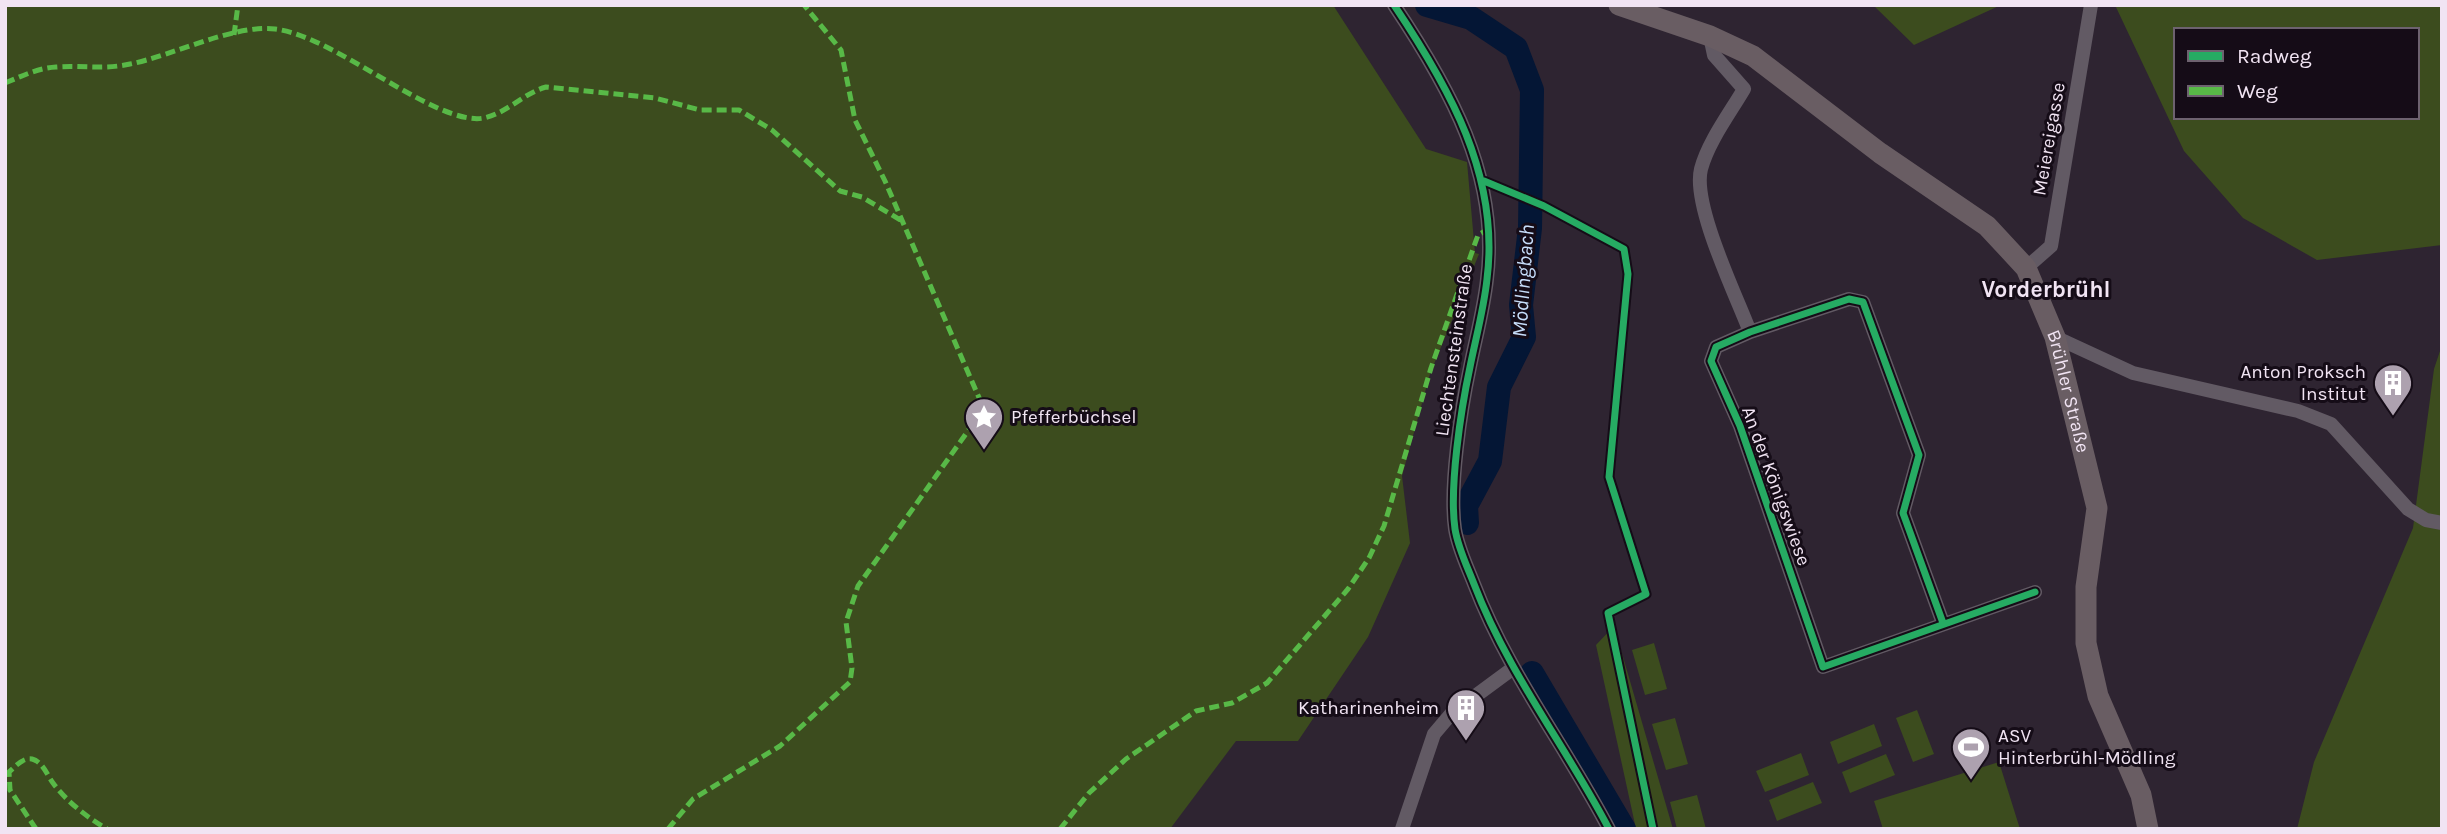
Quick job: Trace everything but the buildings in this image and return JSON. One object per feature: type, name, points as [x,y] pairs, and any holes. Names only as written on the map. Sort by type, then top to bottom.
[{"type":"main road","name":"Brühler Straße","points":[[1619,5],[1649,10],[1753,56],[1880,153],[1987,226],[2026,268],[2055,337],[2097,508],[2086,587],[2086,643],[2098,696],[2141,795],[2148,829]]},
{"type":"street","name":"Liechtensteinstraße","points":[[1394,5],[1433,64],[1472,142],[1484,181],[1488,277],[1462,404],[1453,504],[1461,550],[1512,669],[1609,829]]},
{"type":"street","name":"Meiereigasse","points":[[2026,268],[2050,246],[2091,5]]},
{"type":"street","points":[[1710,37],[1714,55],[1744,89],[1707,155],[1699,179],[1707,220],[1750,332]]},
{"type":"street","name":"An der Königswiese","points":[[1943,622],[1903,513],[1919,455],[1863,303],[1849,299],[1750,332],[1716,347],[1711,361],[1740,426],[1823,667],[1943,622],[2035,592]]},
{"type":"street","points":[[2055,337],[2133,373],[2298,411],[2331,424],[2408,509],[2426,520],[2442,523]]},
{"type":"street","points":[[1402,829],[1434,734],[1451,714],[1512,669]]},
{"type":"green space","points":[[5,5],[1333,5],[1426,149],[1467,162],[1475,253],[1479,254],[1430,374],[1402,476],[1410,543],[1368,637],[1298,741],[1236,741],[1170,829],[5,829]]},
{"type":"green space","points":[[1873,5],[2001,5],[1914,45]]},
{"type":"green space","points":[[2115,5],[2442,5],[2442,245],[2317,260],[2243,218],[2184,151]]},
{"type":"green space","points":[[2442,345],[2442,829],[2297,829],[2314,762],[2413,528],[2434,369]]},
{"type":"green space","points":[[1614,626],[1673,829],[1636,829],[1596,645]]},
{"type":"green space","points":[[1654,643],[1667,689],[1645,695],[1632,650]]},
{"type":"green space","points":[[1917,710],[1934,754],[1913,762],[1896,718]]},
{"type":"green space","points":[[1675,718],[1688,764],[1666,770],[1652,724]]},
{"type":"green space","points":[[1874,724],[1882,746],[1838,764],[1830,742]]},
{"type":"green space","points":[[1801,753],[1809,775],[1765,792],[1756,771]]},
{"type":"green space","points":[[1886,754],[1895,775],[1850,793],[1842,772]]},
{"type":"green space","name":"ASV Hinterbrühl-Mödling","points":[[1999,762],[2020,829],[1883,829],[1874,801]]},
{"type":"green space","points":[[1813,782],[1822,803],[1777,821],[1769,800]]},
{"type":"green space","points":[[1697,795],[1706,829],[1677,829],[1670,802]]},
{"type":"waterway","name":"Mödlingbach","points":[[1427,5],[1471,18],[1516,48],[1532,90],[1530,228],[1521,305],[1524,337],[1499,387],[1490,461],[1466,506],[1467,523]]},
{"type":"waterway","name":"Mödlingbach","points":[[1532,673],[1624,829]]},
{"type":"marked path","points":[[234,35],[238,5]]},
{"type":"marked path","points":[[668,829],[693,799],[780,746],[850,682],[852,668],[846,622],[858,586],[980,414],[980,400],[885,181],[855,120],[841,50],[804,5]]},
{"type":"marked path","points":[[5,83],[43,69],[120,66],[241,31],[275,29],[300,35],[327,47],[413,96],[464,117],[484,118],[546,87],[655,98],[700,110],[739,110],[772,130],[840,191],[862,197],[902,221]]},
{"type":"marked path","points":[[1060,829],[1089,793],[1126,759],[1196,711],[1232,703],[1267,683],[1348,589],[1369,558],[1384,526],[1431,368],[1478,235],[1487,230]]},
{"type":"marked path","points":[[36,829],[10,790],[9,772],[25,759],[32,759],[42,766],[58,790],[71,803],[107,829]]},
{"type":"cycle path","points":[[1394,5],[1434,68],[1451,101],[1478,169],[1486,204],[1489,241],[1487,279],[1457,448],[1454,492],[1456,536],[1503,648],[1609,829]]},
{"type":"cycle path","points":[[1484,181],[1544,206],[1624,249],[1628,274],[1609,477],[1646,594],[1608,613],[1653,829]]},
{"type":"cycle path","points":[[1943,623],[1903,513],[1919,455],[1863,302],[1849,299],[1750,332],[1716,347],[1711,361],[1740,426],[1823,667],[2035,592]]},
{"type":"place","name":"Anton Proksch Institut","points":[[2393,417]]},
{"type":"place","name":"Pfefferbüchsel","points":[[984,451]]},
{"type":"place","name":"Katharinenheim","points":[[1466,742]]},
{"type":"place","name":"ASV Hinterbrühl-Mödling","points":[[1971,781]]},
{"type":"district","name":"Vorderbrühl","points":[[2046,289]]}]
